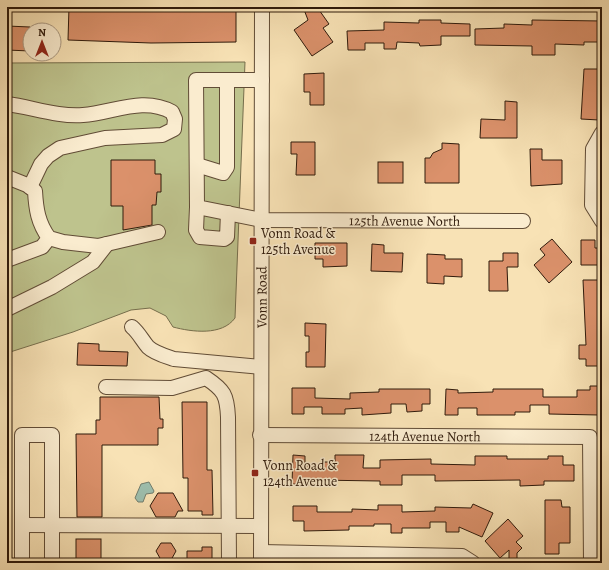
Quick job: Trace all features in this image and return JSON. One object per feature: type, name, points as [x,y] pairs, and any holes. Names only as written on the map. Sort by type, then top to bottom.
[{"type":"street","name":"Vonn Road","points":[[261,558],[260,435],[262,7]]},
{"type":"street","points":[[228,213],[227,237],[224,239],[200,237],[196,230],[196,80],[262,80]]},
{"type":"street","points":[[196,165],[223,173],[227,167],[227,80]]},
{"type":"street","points":[[7,104],[82,115],[123,107],[156,106],[172,112],[175,119],[174,129],[162,135],[105,138],[60,148],[48,156],[41,164],[30,188]]},
{"type":"street","points":[[602,133],[593,149],[592,205],[602,221]]},
{"type":"street","points":[[7,177],[35,191],[38,220],[49,238],[63,242],[98,246],[158,232]]},
{"type":"street","name":"125th Avenue North","points":[[197,208],[262,220],[523,221]]},
{"type":"street","points":[[7,260],[42,247],[49,238]]},
{"type":"street","points":[[7,309],[52,287],[94,262],[107,244]]},
{"type":"street","points":[[132,327],[138,332],[148,347],[168,357],[261,367]]},
{"type":"street","points":[[106,387],[172,388],[206,378],[218,386],[227,400],[229,563]]},
{"type":"street","points":[[22,563],[22,435],[52,435],[52,563]]},
{"type":"street","name":"124th Avenue North","points":[[260,435],[590,437],[591,563]]},
{"type":"street","points":[[22,525],[260,526]]},
{"type":"street","points":[[261,558],[462,556],[473,563]]},
{"type":"green space","points":[[245,62],[235,318],[222,328],[198,331],[173,327],[166,316],[150,308],[131,310],[73,332],[7,353],[7,63]]},
{"type":"shaded area","points":[[149,482],[154,491],[153,493],[146,494],[143,502],[138,502],[135,498],[141,484]]},
{"type":"building","points":[[69,7],[236,7],[236,42],[151,43],[68,40]]},
{"type":"building","points":[[303,7],[317,7],[329,24],[323,28],[333,42],[312,56],[294,30],[308,20]]},
{"type":"building","points":[[419,20],[441,20],[441,23],[470,24],[470,36],[441,36],[441,45],[420,46],[419,43],[397,42],[396,49],[384,49],[384,43],[365,43],[365,50],[348,50],[347,31],[384,30],[384,22],[419,23]]},
{"type":"building","points":[[532,20],[602,21],[602,42],[584,42],[584,45],[555,44],[555,55],[532,55],[532,46],[475,45],[475,29],[504,28],[504,24],[532,25]]},
{"type":"building","points":[[7,26],[22,27],[22,51],[7,50]]},
{"type":"building","points":[[584,69],[602,69],[599,120],[581,119]]},
{"type":"building","points":[[324,73],[324,105],[310,105],[310,92],[304,92],[304,74]]},
{"type":"building","points":[[505,101],[517,102],[517,138],[480,138],[481,119],[505,120]]},
{"type":"building","points":[[291,142],[315,142],[315,175],[296,175],[297,154],[291,154]]},
{"type":"building","points":[[442,143],[459,144],[459,183],[425,183],[425,158],[430,158],[433,153],[442,149]]},
{"type":"building","points":[[530,149],[542,149],[542,160],[562,160],[562,184],[531,186]]},
{"type":"building","points":[[111,160],[155,160],[155,174],[161,174],[161,192],[157,192],[156,205],[152,205],[152,225],[123,230],[123,206],[111,206]]},
{"type":"building","points":[[378,162],[403,162],[403,183],[378,183]]},
{"type":"building","points":[[552,239],[572,262],[549,283],[534,265],[545,255],[540,249]]},
{"type":"building","points":[[581,240],[595,240],[595,248],[601,248],[601,265],[581,265]]},
{"type":"building","points":[[315,243],[347,243],[347,266],[323,267],[323,259],[315,259]]},
{"type":"building","points":[[372,244],[384,245],[384,253],[403,253],[402,272],[371,271]]},
{"type":"building","points":[[503,253],[518,253],[518,267],[507,267],[508,291],[489,291],[489,261],[503,261]]},
{"type":"building","points":[[427,254],[445,255],[445,259],[462,259],[462,277],[444,276],[444,284],[427,283]]},
{"type":"building","points":[[583,280],[602,280],[601,366],[586,366],[586,359],[579,359],[579,345],[586,345]]},
{"type":"building","points":[[305,323],[326,324],[325,367],[306,367],[306,352],[309,352],[309,336],[305,336]]},
{"type":"building","points":[[78,343],[99,344],[99,351],[128,352],[127,366],[77,365]]},
{"type":"building","points":[[590,386],[599,386],[599,415],[549,414],[549,405],[530,405],[530,412],[515,412],[515,415],[477,415],[477,408],[458,408],[458,415],[445,415],[446,389],[458,390],[458,393],[493,392],[493,389],[543,389],[543,397],[577,397],[577,390],[590,390]]},
{"type":"building","points":[[292,388],[315,388],[315,398],[350,399],[350,393],[379,392],[379,389],[430,389],[430,404],[422,404],[422,411],[407,412],[406,404],[391,404],[391,413],[362,415],[362,408],[345,409],[345,414],[322,414],[322,407],[304,407],[304,414],[292,414]]},
{"type":"building","points":[[100,397],[159,397],[160,419],[163,419],[163,428],[158,428],[158,445],[102,445],[102,517],[77,517],[76,434],[96,434],[96,420],[100,420]]},
{"type":"building","points":[[182,402],[207,402],[207,470],[212,470],[213,515],[202,515],[202,511],[188,511],[188,478],[183,478]]},
{"type":"building","points":[[293,455],[305,456],[305,466],[322,466],[322,462],[335,462],[335,455],[364,455],[363,468],[380,468],[380,460],[431,459],[431,464],[475,465],[475,456],[507,456],[507,459],[548,459],[548,456],[563,456],[563,465],[574,465],[574,481],[544,481],[544,485],[520,486],[520,480],[435,481],[435,475],[402,475],[402,485],[380,485],[380,481],[315,480],[315,485],[292,484]]},
{"type":"building","points":[[158,493],[173,493],[183,511],[178,511],[175,517],[156,517],[150,506]]},
{"type":"building","points":[[545,500],[561,500],[562,507],[570,507],[570,543],[559,543],[559,554],[545,554]]},
{"type":"building","points":[[473,504],[493,513],[482,537],[459,527],[459,532],[446,532],[446,522],[430,522],[430,528],[402,528],[402,533],[391,533],[391,524],[349,526],[349,530],[304,531],[304,521],[293,521],[293,506],[317,506],[317,512],[352,512],[352,509],[378,510],[378,505],[402,505],[402,512],[435,511],[435,507],[471,508]]},
{"type":"building","points":[[508,519],[523,536],[516,542],[522,548],[517,553],[517,563],[509,563],[509,550],[500,558],[485,541]]},
{"type":"building","points":[[76,539],[101,539],[101,563],[76,563]]},
{"type":"building","points":[[161,543],[171,543],[176,551],[171,560],[161,560],[156,551]]},
{"type":"building","points":[[202,547],[212,547],[212,563],[187,563],[187,551],[202,551]]},
{"type":"place","name":"Vonn Road & 125th Avenue","points":[[253,241]]},
{"type":"place","name":"Vonn Road & 124th Avenue","points":[[255,473]]}]
